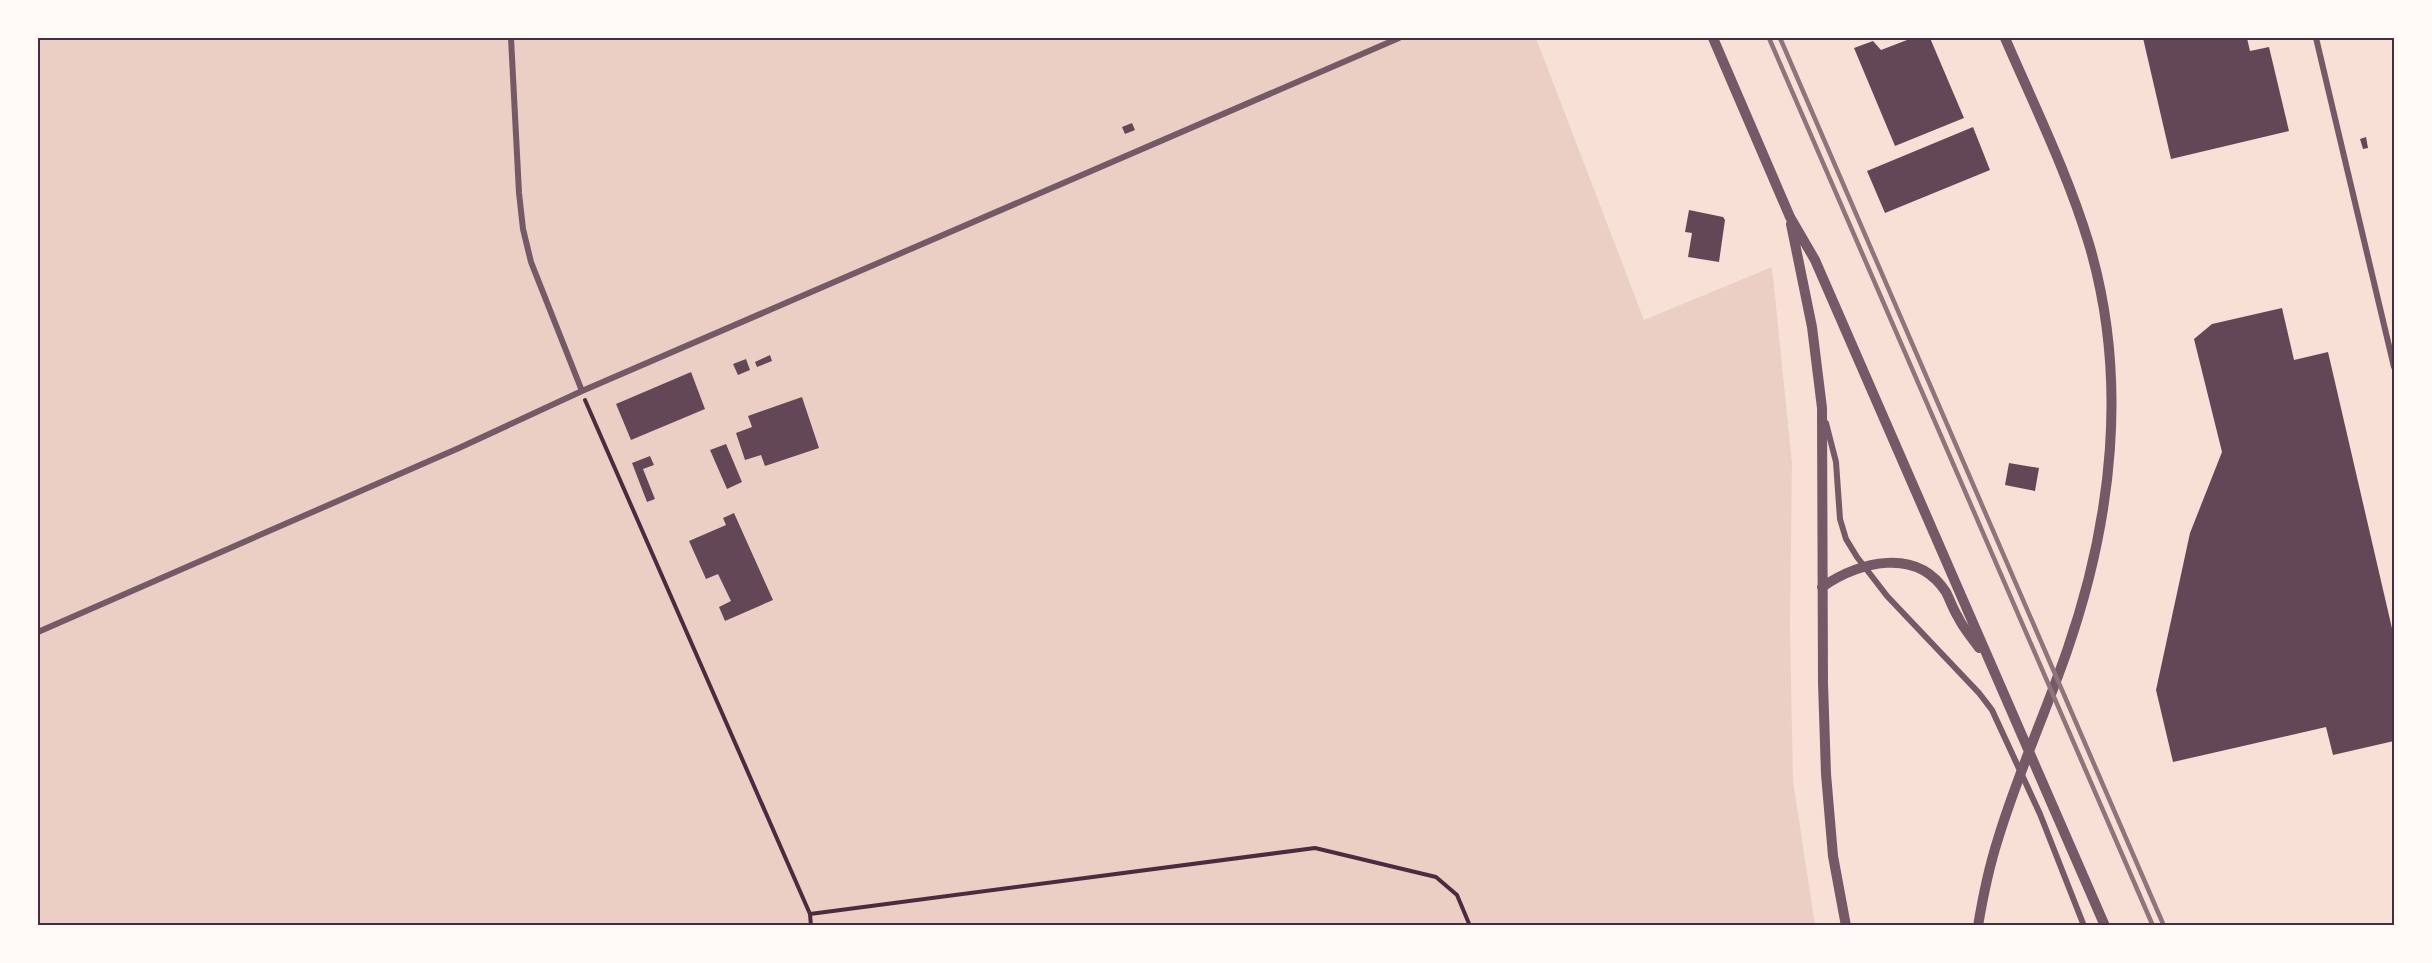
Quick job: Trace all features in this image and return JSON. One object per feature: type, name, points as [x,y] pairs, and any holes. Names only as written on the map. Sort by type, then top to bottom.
[{"type":"street","points":[[511,38],[523,229],[531,262],[582,391]]},
{"type":"street","points":[[38,632],[582,391],[1399,38]]},
{"type":"street","points":[[1713,38],[1790,217],[1815,260],[2105,926]]},
{"type":"street","points":[[1978,926],[1997,840],[2067,651],[2089,580],[2104,515],[2112,407],[2109,345],[2089,245],[2072,195],[2005,38]]},
{"type":"street","points":[[2316,38],[2394,367]]},
{"type":"street","points":[[1790,217],[1798,269],[1812,327],[1821,408],[1826,774],[1833,856],[1846,926]]},
{"type":"street","points":[[1821,408],[1836,462],[1840,519],[1846,539],[1887,596],[1979,693],[1992,710],[2040,814],[2084,926]]},
{"type":"street","points":[[1822,587],[1841,575],[1874,563],[1892,562],[1909,565],[1928,575],[1945,591],[1959,620],[1990,662]]},
{"type":"path","points":[[582,391],[810,914],[811,926]]},
{"type":"path","points":[[810,914],[1315,848],[1436,877],[1457,895],[1470,926]]},
{"type":"shaded area","points":[[38,38],[1536,38],[1644,320],[1772,267],[1792,463],[1790,627],[1793,781],[1815,925],[38,925]]},
{"type":"building","points":[[1907,38],[1930,38],[1964,118],[1895,146],[1854,48],[1873,41],[1881,50],[1907,40]]},
{"type":"building","points":[[2143,38],[2247,38],[2250,51],[2269,47],[2289,131],[2171,159]]},
{"type":"building","points":[[1132,123],[1135,130],[1125,134],[1122,127]]},
{"type":"building","points":[[1973,127],[1990,170],[1885,213],[1867,171]]},
{"type":"building","points":[[2366,137],[2368,148],[2363,149],[2360,139]]},
{"type":"building","points":[[1689,210],[1723,217],[1725,220],[1719,262],[1688,257],[1692,233],[1685,232]]},
{"type":"building","points":[[2282,308],[2294,360],[2328,352],[2394,637],[2394,741],[2333,755],[2326,727],[2173,762],[2156,690],[2190,533],[2222,452],[2194,339],[2212,324]]},
{"type":"building","points":[[770,355],[772,361],[757,367],[755,362]]},
{"type":"building","points":[[746,359],[750,370],[738,375],[733,364]]},
{"type":"building","points":[[691,372],[705,409],[631,440],[616,404]]},
{"type":"building","points":[[802,397],[819,448],[765,466],[761,455],[745,460],[736,433],[752,427],[748,416]]},
{"type":"building","points":[[726,444],[742,482],[727,489],[710,450]]},
{"type":"building","points":[[650,456],[654,465],[643,469],[655,499],[647,502],[632,463]]},
{"type":"building","points":[[2009,463],[2039,468],[2035,491],[2005,485]]},
{"type":"building","points":[[734,513],[773,600],[725,621],[719,607],[731,601],[718,574],[706,579],[689,541],[726,525],[723,518]]},
{"type":"railway","points":[[1769,38],[2153,926]]},
{"type":"railway","points":[[1780,38],[2164,926]]}]
